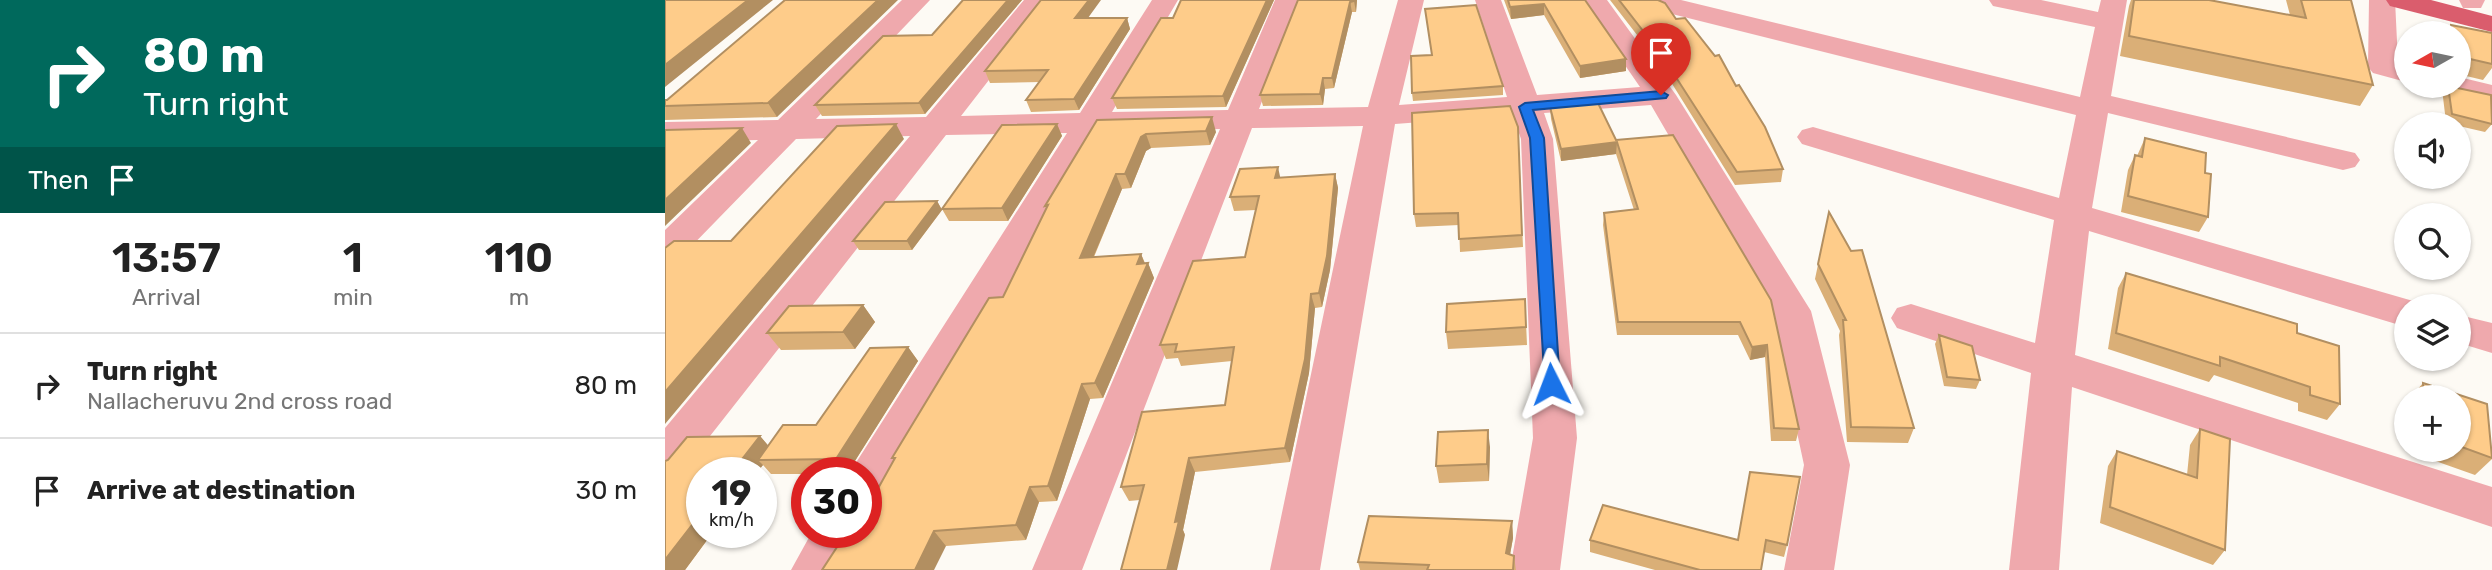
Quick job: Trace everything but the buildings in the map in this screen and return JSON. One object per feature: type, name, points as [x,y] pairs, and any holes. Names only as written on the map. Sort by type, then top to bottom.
[{"type":"main road","points":[[2399,0],[2492,24]]},
{"type":"street","points":[[665,251],[917,0]]},
{"type":"street","points":[[665,460],[1038,0]]},
{"type":"street","points":[[882,462],[1165,0]]},
{"type":"street","points":[[1057,570],[1288,0]]},
{"type":"street","points":[[1295,570],[1381,116],[1411,0]]},
{"type":"street","points":[[1488,0],[1537,138],[1555,438],[1535,570]]},
{"type":"street","points":[[1593,0],[1661,95],[1791,310],[1827,465],[1809,570]]},
{"type":"street","points":[[2002,0],[2112,11],[2073,215],[2053,364],[2034,570]]},
{"type":"street","points":[[2382,0],[2383,67],[2394,70]]},
{"type":"street","points":[[1669,5],[2094,106],[2343,160]]},
{"type":"street","points":[[2471,89],[2492,94]]},
{"type":"street","points":[[665,132],[1381,116],[1661,95]]},
{"type":"street","points":[[1813,137],[2394,309]]},
{"type":"street","points":[[1911,318],[2492,507]]},
{"type":"street","points":[[2471,332],[2492,338]]},
{"type":"street","points":[[816,570],[829,548]]},
{"type":"route","points":[[1551,384],[1537,138],[1525,107],[1661,95]]}]
